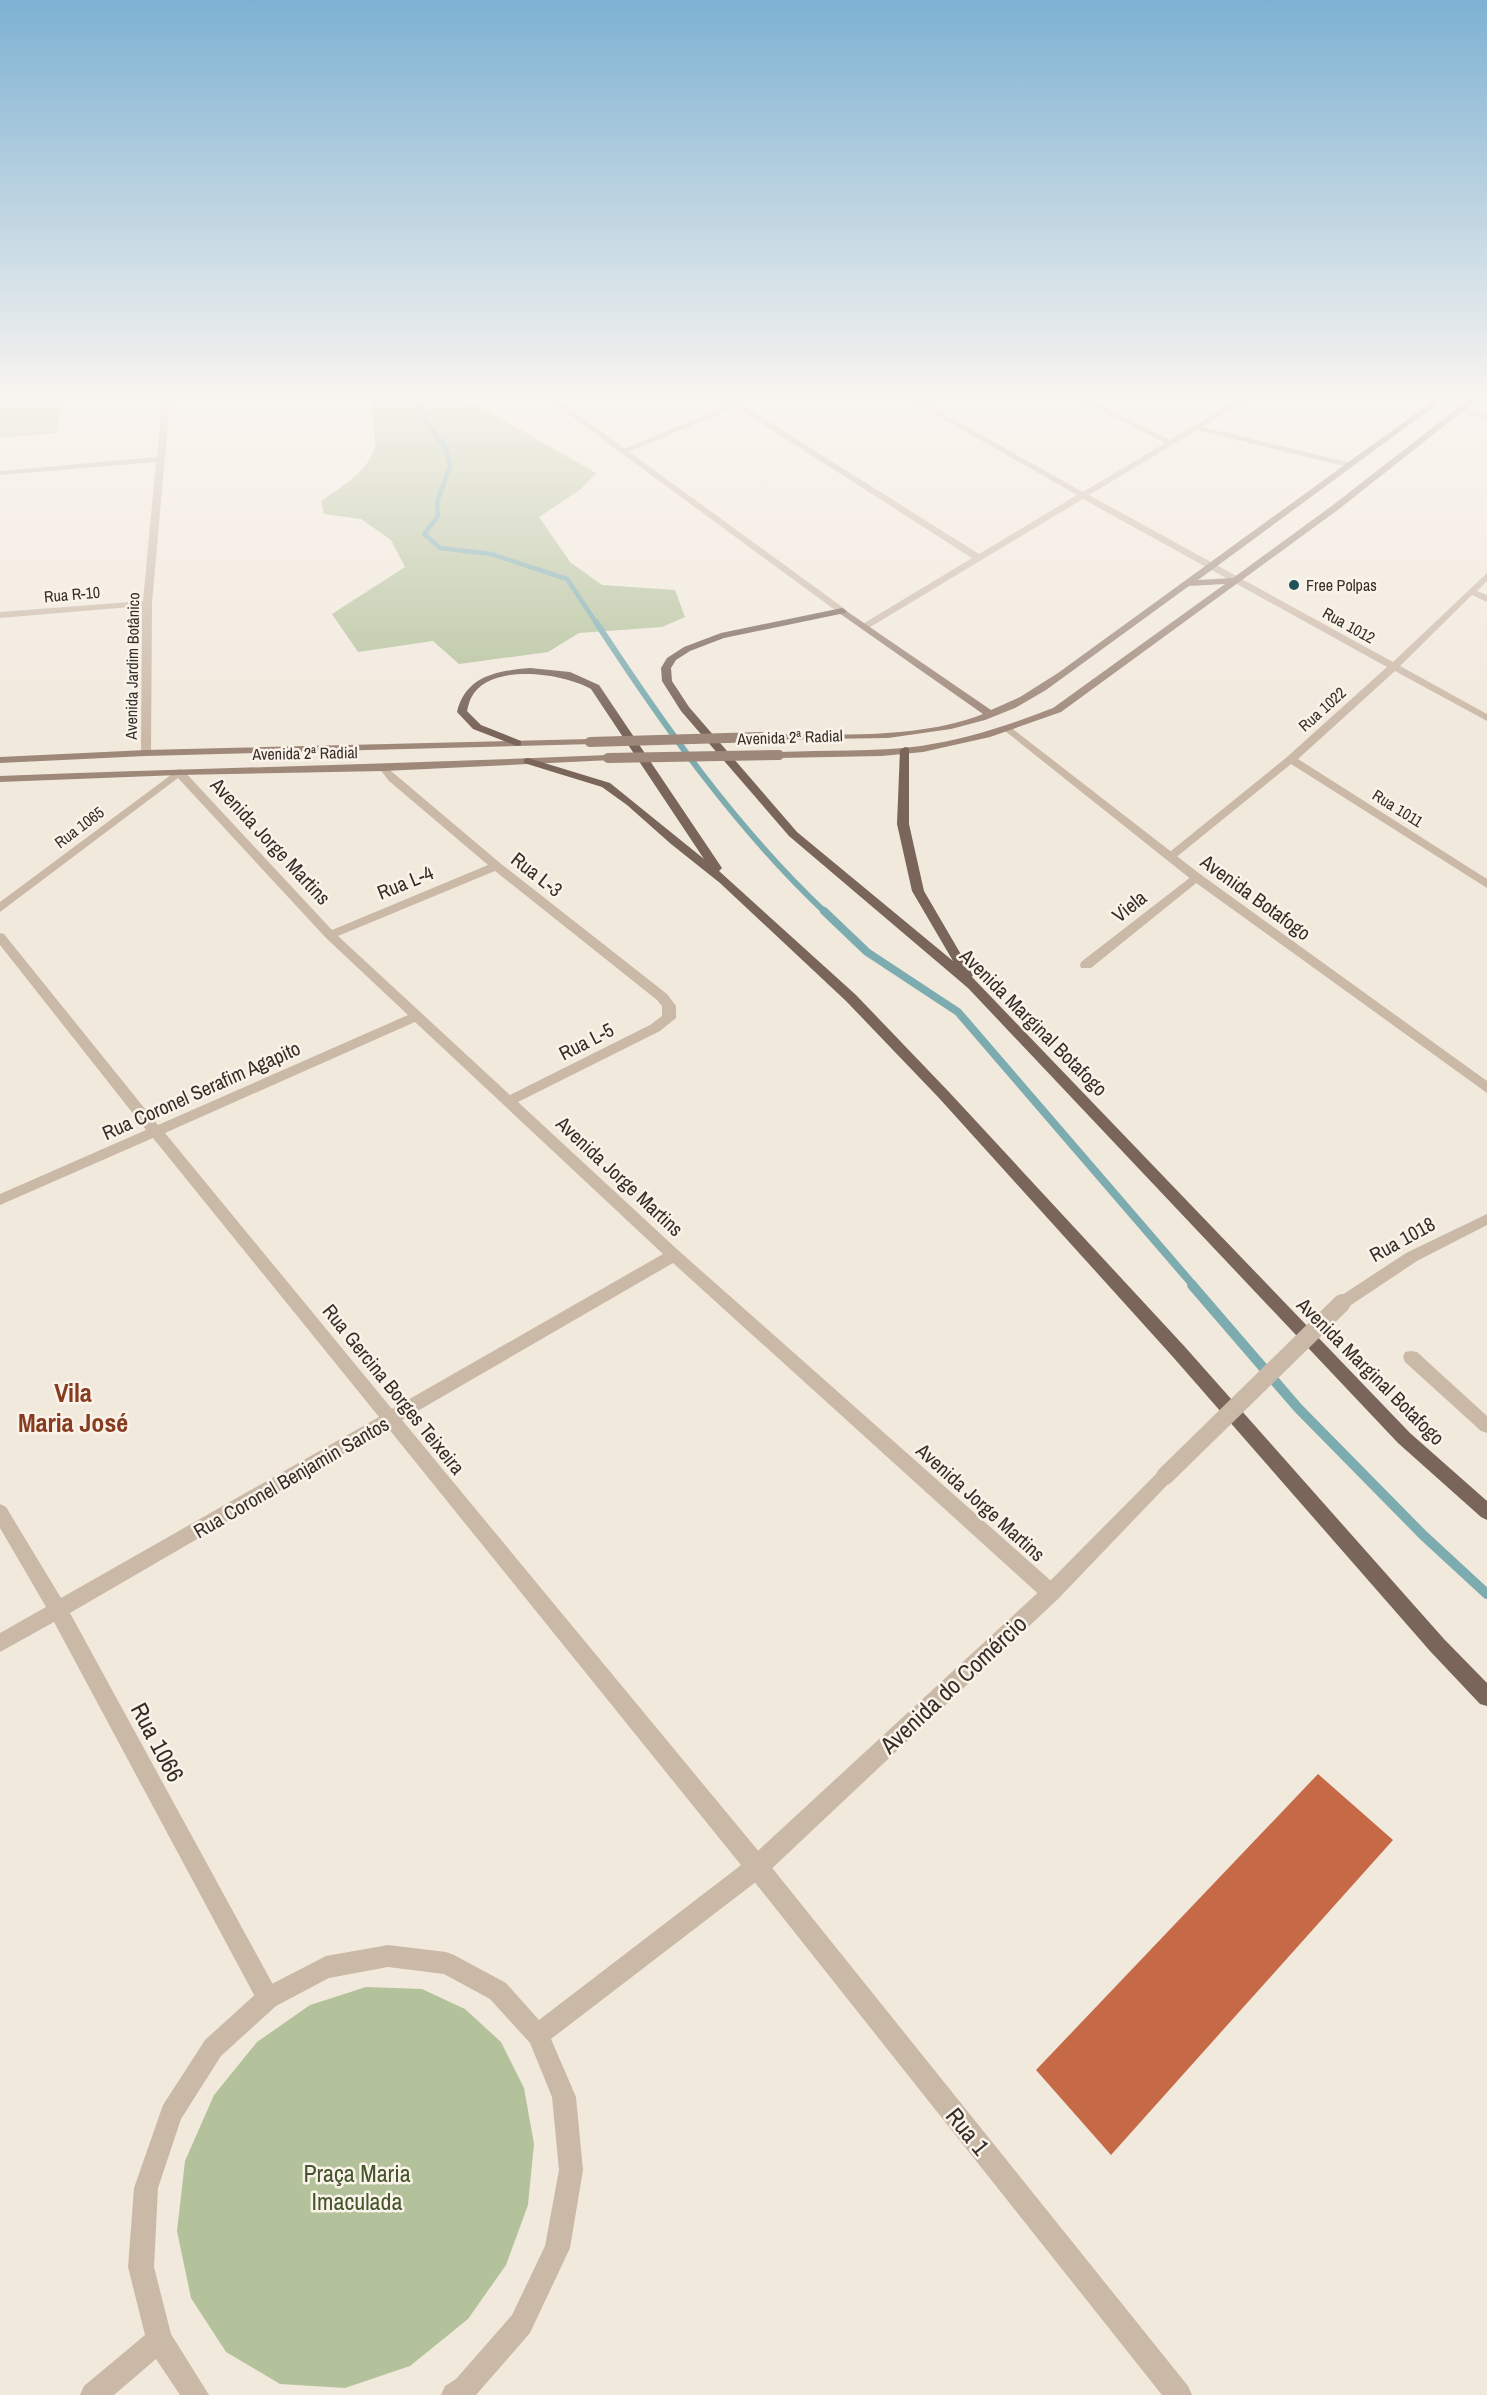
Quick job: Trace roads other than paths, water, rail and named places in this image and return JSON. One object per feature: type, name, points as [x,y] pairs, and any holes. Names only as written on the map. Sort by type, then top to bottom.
[{"type":"main road","name":"Avenida 2ª Radial","points":[[0,760],[146,753],[877,735],[937,728],[990,714],[1010,706],[1062,675],[1284,512]]},
{"type":"main road","name":"Avenida 2ª Radial","points":[[0,779],[179,772],[384,768],[608,758],[779,755],[905,750],[942,746],[1009,729],[1057,710],[1238,580],[1327,512]]},
{"type":"main road","points":[[1185,584],[1238,580]]},
{"type":"main road","points":[[842,611],[990,714]]},
{"type":"main road","name":"Avenida Marginal Botafogo","points":[[842,611],[722,636],[687,648],[672,658],[666,668],[668,681],[685,709],[793,834],[973,986],[1404,1438],[1487,1512]]},
{"type":"main road","points":[[517,743],[477,726],[462,712],[466,695],[493,678],[533,671],[569,674],[588,682],[595,687],[724,880]]},
{"type":"main road","points":[[179,772],[192,762],[265,759],[284,750]]},
{"type":"main road","points":[[905,750],[903,824],[918,891],[973,986]]},
{"type":"main road","points":[[528,761],[606,785],[632,803],[675,842],[724,880],[851,998],[944,1095],[1179,1352],[1437,1645],[1487,1697]]},
{"type":"street","name":"Avenida Jardim Botânico","points":[[146,753],[147,603],[155,512]]},
{"type":"street","points":[[708,512],[842,611]]},
{"type":"street","points":[[906,512],[978,558]]},
{"type":"street","points":[[864,627],[1055,512]]},
{"type":"street","name":"Rua 1012","points":[[1116,512],[1209,566],[1487,718]]},
{"type":"street","name":"Rua 1022","points":[[1170,857],[1291,759],[1393,667],[1487,576]]},
{"type":"street","points":[[1471,591],[1487,599]]},
{"type":"street","name":"Rua R-10","points":[[0,615],[147,603]]},
{"type":"street","name":"Avenida Botafogo","points":[[1009,729],[1196,877],[1487,1088]]},
{"type":"street","name":"Rua 1011","points":[[1291,759],[1487,884]]},
{"type":"street","name":"Rua L-3","points":[[384,768],[393,779],[496,866],[662,997],[669,1006]]},
{"type":"street","name":"Rua 1065","points":[[0,908],[179,772]]},
{"type":"street","name":"Avenida Jorge Martins","points":[[179,772],[330,935],[674,1255],[1051,1593]]},
{"type":"street","name":"Rua L-4","points":[[330,935],[496,866]]},
{"type":"street","name":"Viela","points":[[1086,965],[1196,877]]},
{"type":"street","name":"Rua Gercina Borges Teixeira","points":[[0,937],[155,1131],[756,1867]]},
{"type":"street","name":"Rua L-5","points":[[509,1101],[655,1028],[669,1018],[669,1006]]},
{"type":"street","name":"Rua Coronel Serafim Agapito","points":[[0,1200],[417,1016]]},
{"type":"street","name":"Rua 1018","points":[[1342,1303],[1367,1283],[1420,1251],[1487,1219]]},
{"type":"street","name":"Rua Coronel Benjamin Santos","points":[[0,1643],[674,1255]]},
{"type":"street","name":"Avenida do Comércio","points":[[538,2035],[756,1867],[1051,1593],[1165,1476],[1342,1303]]},
{"type":"street","points":[[1411,1357],[1487,1426]]},
{"type":"street","name":"Rua 1066","points":[[0,1512],[58,1610],[268,1998]]},
{"type":"street","name":"Rua 1","points":[[756,1867],[1179,2395]]},
{"type":"street","points":[[196,2395],[159,2340],[141,2267],[146,2188],[171,2113],[213,2048],[268,1998],[327,1967],[388,1956],[446,1963],[498,1991],[538,2035],[564,2097],[571,2170],[557,2248],[521,2324],[462,2393]]},
{"type":"street","points":[[93,2395],[159,2340]]},
{"type":"waterway","points":[[438,512],[438,516],[424,534],[440,548],[491,554],[567,579],[597,624]]},
{"type":"waterway","points":[[596,622],[675,737],[731,811],[761,846],[824,911]]},
{"type":"waterway","points":[[824,911],[867,952],[958,1012],[1194,1286]]},
{"type":"waterway","points":[[1192,1285],[1298,1408],[1423,1535],[1487,1594]]},
{"type":"place","name":"Free Polpas","points":[[1294,585]]},
{"type":"district","name":"Vila Maria José","points":[[73,1407]]},
{"type":"park label","name":"Praça Maria Imaculada","points":[[357,2187]]}]
